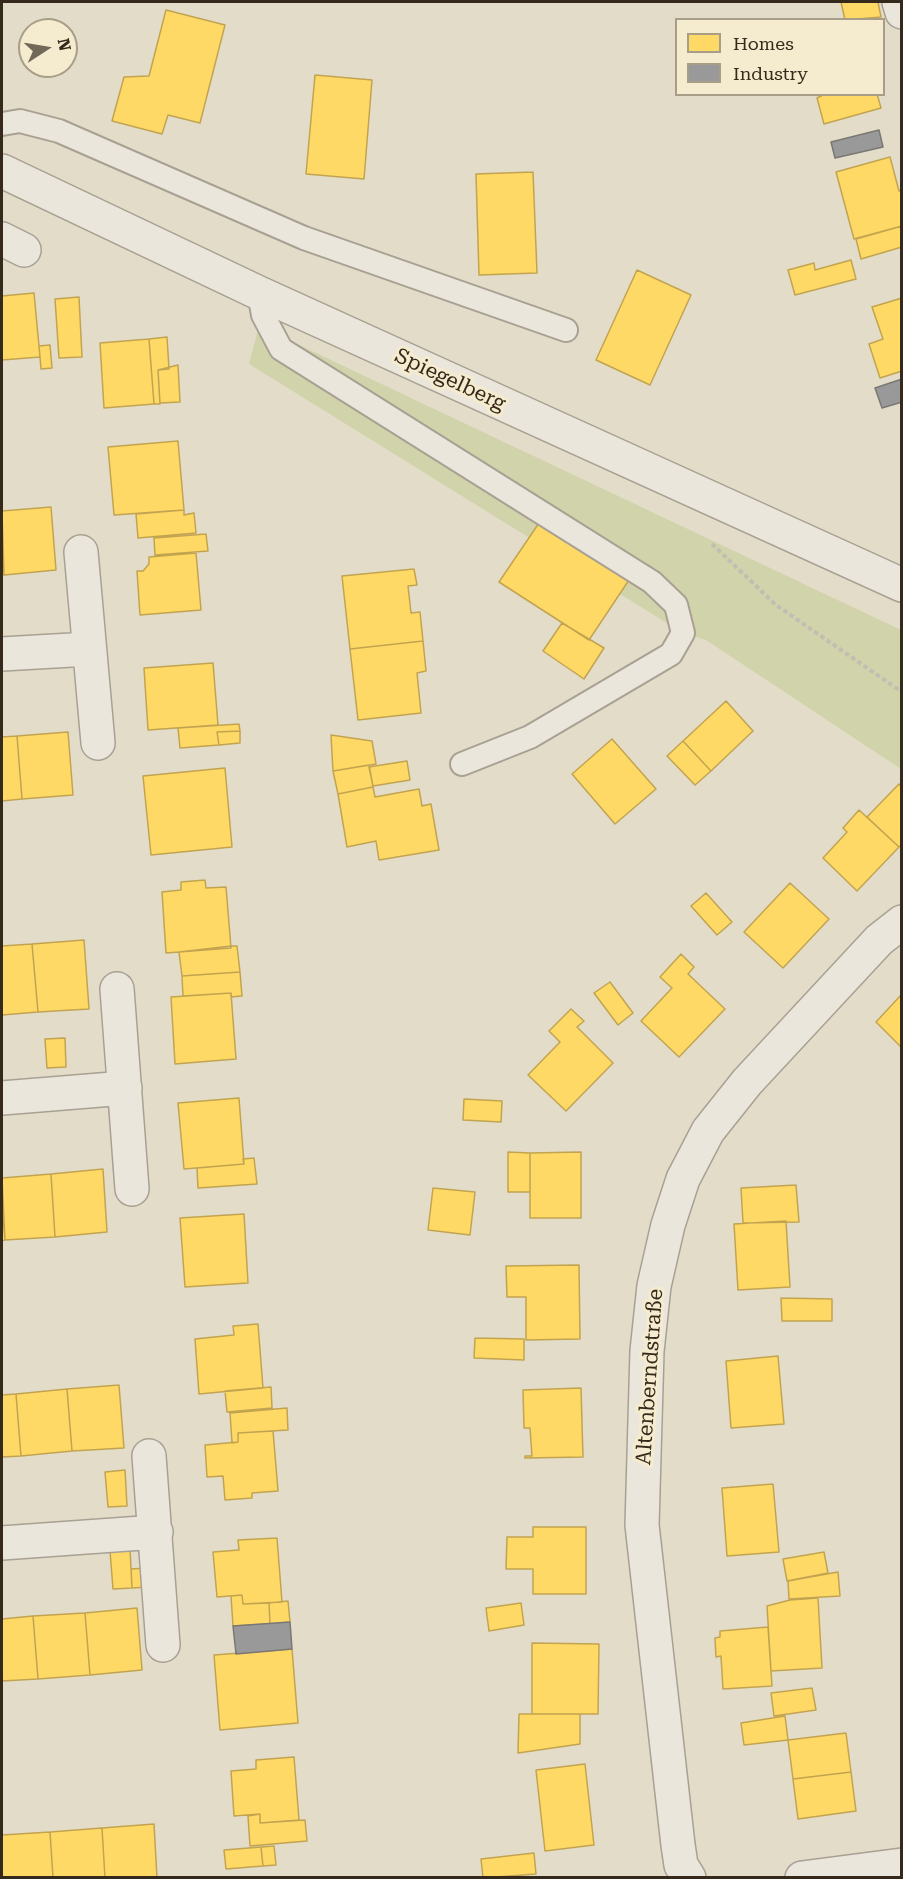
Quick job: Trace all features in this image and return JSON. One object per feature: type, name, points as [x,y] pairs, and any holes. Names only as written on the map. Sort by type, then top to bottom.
[{"type":"street","points":[[899,2],[902,12]]},
{"type":"street","name":"Spiegelberg","points":[[2,171],[259,293],[902,585]]},
{"type":"street","points":[[81,552],[98,743]]},
{"type":"street","points":[[2,654],[89,649]]},
{"type":"street","name":"Altenberndstraße","points":[[689,1878],[681,1865],[678,1845],[642,1525],[647,1351],[657,1276],[668,1225],[683,1179],[708,1131],[747,1082],[879,940],[902,922]]},
{"type":"street","points":[[117,989],[132,1189]]},
{"type":"street","points":[[2,1098],[125,1088]]},
{"type":"street","points":[[149,1455],[163,1645]]},
{"type":"street","points":[[2,1543],[156,1532]]},
{"type":"street","points":[[802,1878],[902,1865]]},
{"type":"lane","points":[[2,124],[21,121],[59,132],[304,238],[566,330]]},
{"type":"lane","points":[[259,293],[263,315],[281,349],[652,582],[676,605],[683,633],[671,654],[530,737],[462,764]]},
{"type":"path","points":[[709,541],[776,605],[902,692]]},
{"type":"green space","points":[[259,326],[901,630],[901,769],[706,640],[683,633],[249,364]]},
{"type":"building: Homes","points":[[841,2],[878,2],[881,17],[845,18]]},
{"type":"building: Homes","points":[[166,10],[225,25],[200,123],[168,115],[162,134],[112,121],[124,77],[149,76]]},
{"type":"building: Homes","points":[[315,75],[372,80],[364,179],[306,174]]},
{"type":"building: Homes","points":[[821,96],[878,96],[881,108],[824,124],[817,98]]},
{"type":"building: Homes","points":[[890,157],[899,191],[902,190],[902,226],[854,239],[836,172]]},
{"type":"building: Homes","points":[[533,172],[537,273],[479,275],[476,174]]},
{"type":"building: Homes","points":[[902,226],[902,247],[861,259],[856,239]]},
{"type":"building: Homes","points":[[851,260],[856,279],[795,295],[788,270],[814,263],[815,270]]},
{"type":"building: Homes","points":[[637,270],[691,295],[650,385],[596,360]]},
{"type":"building: Homes","points":[[34,293],[40,357],[2,360],[2,296]]},
{"type":"building: Homes","points":[[79,297],[82,357],[59,358],[55,299]]},
{"type":"building: Homes","points":[[902,298],[902,371],[880,378],[869,344],[883,339],[872,307]]},
{"type":"building: Homes","points":[[167,337],[169,369],[158,370],[160,404],[154,404],[149,339]]},
{"type":"building: Homes","points":[[149,339],[154,404],[104,408],[100,343]]},
{"type":"building: Homes","points":[[50,345],[52,368],[41,369],[39,346]]},
{"type":"building: Homes","points":[[178,365],[180,402],[160,403],[158,370]]},
{"type":"building: Homes","points":[[178,441],[184,510],[114,515],[108,447]]},
{"type":"building: Homes","points":[[51,507],[56,570],[4,575],[2,511]]},
{"type":"building: Homes","points":[[184,510],[184,515],[194,513],[196,533],[138,538],[136,514]]},
{"type":"building: Homes","points":[[539,523],[629,580],[589,640],[499,582]]},
{"type":"building: Homes","points":[[206,534],[208,551],[155,555],[154,538]]},
{"type":"building: Homes","points":[[2,535],[4,575],[2,575]]},
{"type":"building: Homes","points":[[196,553],[201,610],[140,615],[137,571],[143,571],[149,564],[149,557]]},
{"type":"building: Homes","points":[[414,569],[417,585],[408,586],[411,613],[420,612],[423,641],[350,649],[342,576]]},
{"type":"building: Homes","points":[[562,623],[604,648],[584,679],[543,651]]},
{"type":"building: Homes","points":[[423,641],[426,671],[417,673],[421,713],[358,720],[350,649]]},
{"type":"building: Homes","points":[[213,663],[218,725],[148,730],[144,668]]},
{"type":"building: Homes","points":[[726,701],[753,731],[711,771],[683,741]]},
{"type":"building: Homes","points":[[239,724],[240,731],[217,732],[219,745],[180,748],[178,728]]},
{"type":"building: Homes","points":[[240,731],[240,743],[219,745],[217,732]]},
{"type":"building: Homes","points":[[68,732],[73,795],[22,799],[17,736]]},
{"type":"building: Homes","points":[[331,735],[372,741],[376,764],[333,771]]},
{"type":"building: Homes","points":[[17,736],[22,799],[2,801],[2,737]]},
{"type":"building: Homes","points":[[612,739],[656,789],[615,824],[572,774]]},
{"type":"building: Homes","points":[[683,741],[711,771],[695,785],[667,756]]},
{"type":"building: Homes","points":[[407,761],[410,780],[373,786],[369,767]]},
{"type":"building: Homes","points":[[369,765],[373,787],[338,794],[333,771]]},
{"type":"building: Homes","points":[[225,768],[232,847],[151,855],[143,776]]},
{"type":"building: Homes","points":[[899,784],[902,788],[902,844],[899,847],[867,817]]},
{"type":"building: Homes","points":[[373,787],[375,797],[419,789],[422,806],[431,804],[439,850],[379,860],[376,841],[347,847],[338,794]]},
{"type":"building: Homes","points":[[859,810],[899,847],[857,891],[823,858],[847,832],[843,828]]},
{"type":"building: Homes","points":[[205,880],[206,888],[226,887],[231,948],[166,953],[162,892],[181,890],[181,882]]},
{"type":"building: Homes","points":[[790,883],[829,919],[783,968],[744,932]]},
{"type":"building: Homes","points":[[706,893],[732,922],[717,935],[691,906]]},
{"type":"building: Homes","points":[[84,940],[89,1009],[38,1012],[32,944]]},
{"type":"building: Homes","points":[[32,944],[38,1012],[2,1015],[2,946]]},
{"type":"building: Homes","points":[[237,946],[240,972],[182,976],[179,952]]},
{"type":"building: Homes","points":[[681,954],[694,967],[688,974],[725,1009],[679,1057],[641,1021],[672,988],[660,977]]},
{"type":"building: Homes","points":[[240,972],[242,996],[231,997],[231,993],[183,996],[182,976]]},
{"type":"building: Homes","points":[[610,982],[633,1013],[618,1025],[594,993]]},
{"type":"building: Homes","points":[[231,993],[236,1059],[175,1064],[171,997]]},
{"type":"building: Homes","points":[[902,994],[902,1048],[876,1022]]},
{"type":"building: Homes","points":[[571,1009],[584,1021],[577,1027],[613,1063],[566,1111],[528,1075],[560,1042],[549,1031]]},
{"type":"building: Homes","points":[[65,1038],[66,1067],[47,1068],[45,1039]]},
{"type":"building: Homes","points":[[239,1098],[244,1164],[184,1169],[178,1103]]},
{"type":"building: Homes","points":[[464,1099],[502,1101],[501,1122],[463,1120]]},
{"type":"building: Homes","points":[[508,1152],[530,1153],[530,1192],[508,1192]]},
{"type":"building: Homes","points":[[581,1152],[581,1218],[530,1218],[530,1153]]},
{"type":"building: Homes","points":[[254,1158],[257,1184],[198,1188],[197,1168],[244,1164],[243,1159]]},
{"type":"building: Homes","points":[[103,1169],[107,1232],[55,1237],[51,1174]]},
{"type":"building: Homes","points":[[51,1174],[55,1237],[5,1240],[2,1178]]},
{"type":"building: Homes","points":[[796,1185],[799,1222],[743,1223],[741,1188]]},
{"type":"building: Homes","points":[[433,1188],[475,1192],[470,1235],[428,1230]]},
{"type":"building: Homes","points":[[2,1207],[5,1240],[2,1241]]},
{"type":"building: Homes","points":[[244,1214],[248,1283],[185,1287],[180,1218]]},
{"type":"building: Homes","points":[[786,1221],[790,1287],[738,1290],[734,1224]]},
{"type":"building: Homes","points":[[579,1265],[580,1339],[526,1340],[526,1297],[507,1297],[506,1266]]},
{"type":"building: Homes","points":[[781,1298],[832,1299],[832,1321],[782,1321]]},
{"type":"building: Homes","points":[[258,1324],[263,1388],[199,1394],[195,1339],[234,1335],[233,1326]]},
{"type":"building: Homes","points":[[475,1338],[524,1339],[524,1360],[474,1358]]},
{"type":"building: Homes","points":[[778,1356],[784,1424],[731,1428],[726,1361]]},
{"type":"building: Homes","points":[[119,1385],[124,1448],[72,1451],[67,1389]]},
{"type":"building: Homes","points":[[271,1387],[272,1408],[227,1412],[225,1391]]},
{"type":"building: Homes","points":[[581,1388],[583,1457],[525,1458],[525,1456],[532,1456],[530,1428],[524,1428],[523,1390]]},
{"type":"building: Homes","points":[[67,1389],[72,1451],[21,1456],[16,1394]]},
{"type":"building: Homes","points":[[16,1394],[21,1456],[2,1457],[2,1395]]},
{"type":"building: Homes","points":[[287,1408],[288,1430],[238,1433],[238,1442],[232,1443],[230,1413]]},
{"type":"building: Homes","points":[[273,1431],[278,1491],[252,1493],[252,1498],[225,1500],[223,1476],[207,1477],[205,1445],[238,1442],[238,1433]]},
{"type":"building: Homes","points":[[125,1470],[127,1506],[108,1507],[105,1472]]},
{"type":"building: Homes","points":[[773,1484],[779,1552],[727,1556],[722,1488]]},
{"type":"building: Homes","points":[[533,1527],[586,1527],[586,1594],[533,1594],[533,1569],[506,1569],[507,1537],[533,1537]]},
{"type":"building: Homes","points":[[277,1538],[282,1602],[243,1604],[242,1595],[217,1597],[213,1552],[239,1550],[238,1540]]},
{"type":"building: Homes","points":[[130,1549],[132,1588],[113,1589],[110,1551]]},
{"type":"building: Homes","points":[[824,1552],[828,1573],[787,1581],[783,1559]]},
{"type":"building: Homes","points":[[147,1568],[149,1587],[132,1588],[131,1569]]},
{"type":"building: Homes","points":[[838,1572],[840,1596],[789,1599],[788,1581]]},
{"type":"building: Homes","points":[[242,1595],[243,1604],[269,1603],[270,1624],[233,1626],[231,1596]]},
{"type":"building: Homes","points":[[818,1598],[822,1668],[771,1671],[767,1606],[790,1600]]},
{"type":"building: Homes","points":[[288,1601],[290,1622],[270,1624],[269,1603]]},
{"type":"building: Homes","points":[[521,1603],[524,1625],[489,1631],[486,1608]]},
{"type":"building: Homes","points":[[137,1608],[142,1670],[90,1675],[85,1613]]},
{"type":"building: Homes","points":[[85,1613],[90,1675],[38,1679],[33,1616]]},
{"type":"building: Homes","points":[[33,1616],[38,1679],[2,1681],[2,1619]]},
{"type":"building: Homes","points":[[768,1627],[772,1686],[723,1689],[721,1656],[716,1657],[715,1638],[720,1637],[720,1631]]},
{"type":"building: Homes","points":[[532,1643],[599,1644],[598,1714],[532,1714]]},
{"type":"building: Homes","points":[[292,1649],[298,1723],[220,1730],[214,1655]]},
{"type":"building: Homes","points":[[812,1688],[816,1710],[774,1716],[771,1693]]},
{"type":"building: Homes","points":[[519,1714],[580,1714],[580,1744],[518,1753]]},
{"type":"building: Homes","points":[[785,1716],[788,1740],[744,1745],[741,1723]]},
{"type":"building: Homes","points":[[846,1733],[851,1772],[793,1779],[788,1740]]},
{"type":"building: Homes","points":[[294,1757],[299,1820],[260,1823],[260,1814],[234,1816],[231,1771],[256,1769],[256,1760]]},
{"type":"building: Homes","points":[[585,1764],[594,1845],[545,1851],[536,1770]]},
{"type":"building: Homes","points":[[851,1772],[856,1811],[798,1819],[793,1779]]},
{"type":"building: Homes","points":[[260,1814],[260,1823],[305,1820],[307,1841],[250,1846],[248,1816]]},
{"type":"building: Homes","points":[[154,1824],[157,1878],[105,1878],[102,1828]]},
{"type":"building: Homes","points":[[102,1828],[105,1878],[53,1878],[50,1832]]},
{"type":"building: Homes","points":[[50,1832],[53,1878],[2,1878],[2,1835]]},
{"type":"building: Homes","points":[[274,1846],[276,1865],[263,1866],[261,1847]]},
{"type":"building: Homes","points":[[261,1847],[263,1866],[226,1869],[224,1850]]},
{"type":"building: Homes","points":[[534,1853],[536,1874],[483,1878],[481,1859]]},
{"type":"building: Industry","points":[[879,130],[883,147],[835,158],[831,142]]},
{"type":"building: Industry","points":[[902,379],[902,402],[882,408],[875,388]]},
{"type":"building: Industry","points":[[290,1622],[292,1649],[236,1654],[233,1626]]}]
